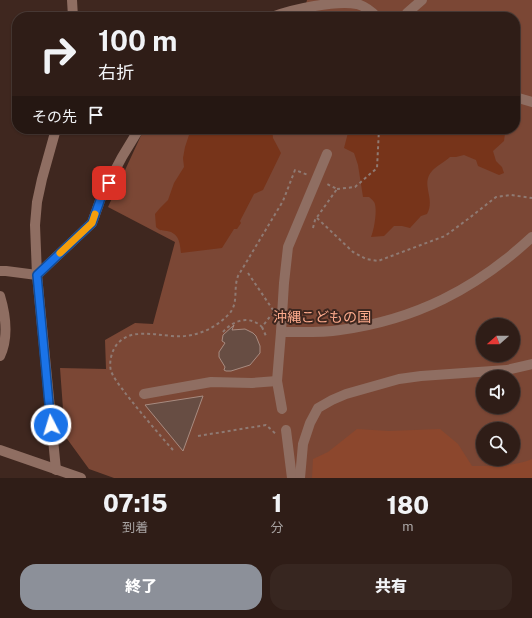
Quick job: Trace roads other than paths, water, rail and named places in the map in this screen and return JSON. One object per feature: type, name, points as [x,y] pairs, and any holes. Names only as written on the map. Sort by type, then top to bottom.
[{"type":"street","points":[[72,0],[73,12]]},
{"type":"street","points":[[408,12],[422,0]]},
{"type":"street","points":[[290,12],[320,4],[346,2],[358,4],[372,12]]},
{"type":"street","points":[[520,98],[532,102]]},
{"type":"street","points":[[55,134],[37,202],[35,225],[37,275],[56,470]]},
{"type":"street","points":[[37,275],[92,223],[102,195],[136,134]]},
{"type":"street","points":[[282,409],[277,381],[277,365],[282,332],[282,310],[288,247],[327,154]]},
{"type":"street","points":[[282,332],[339,331],[398,318],[425,309],[447,298],[496,269],[532,237]]},
{"type":"street","points":[[0,271],[6,270],[37,275]]},
{"type":"street","points":[[0,296],[5,312],[6,336],[0,356]]},
{"type":"street","points":[[300,478],[303,444],[310,423],[318,408],[332,400],[346,394],[399,379],[507,370],[532,364]]},
{"type":"street","points":[[144,394],[210,382],[252,383],[277,381]]},
{"type":"street","points":[[286,434],[292,478]]},
{"type":"street","points":[[0,450],[81,478]]},
{"type":"park label","name":"沖縄こどもの国","points":[[322,317]]}]
